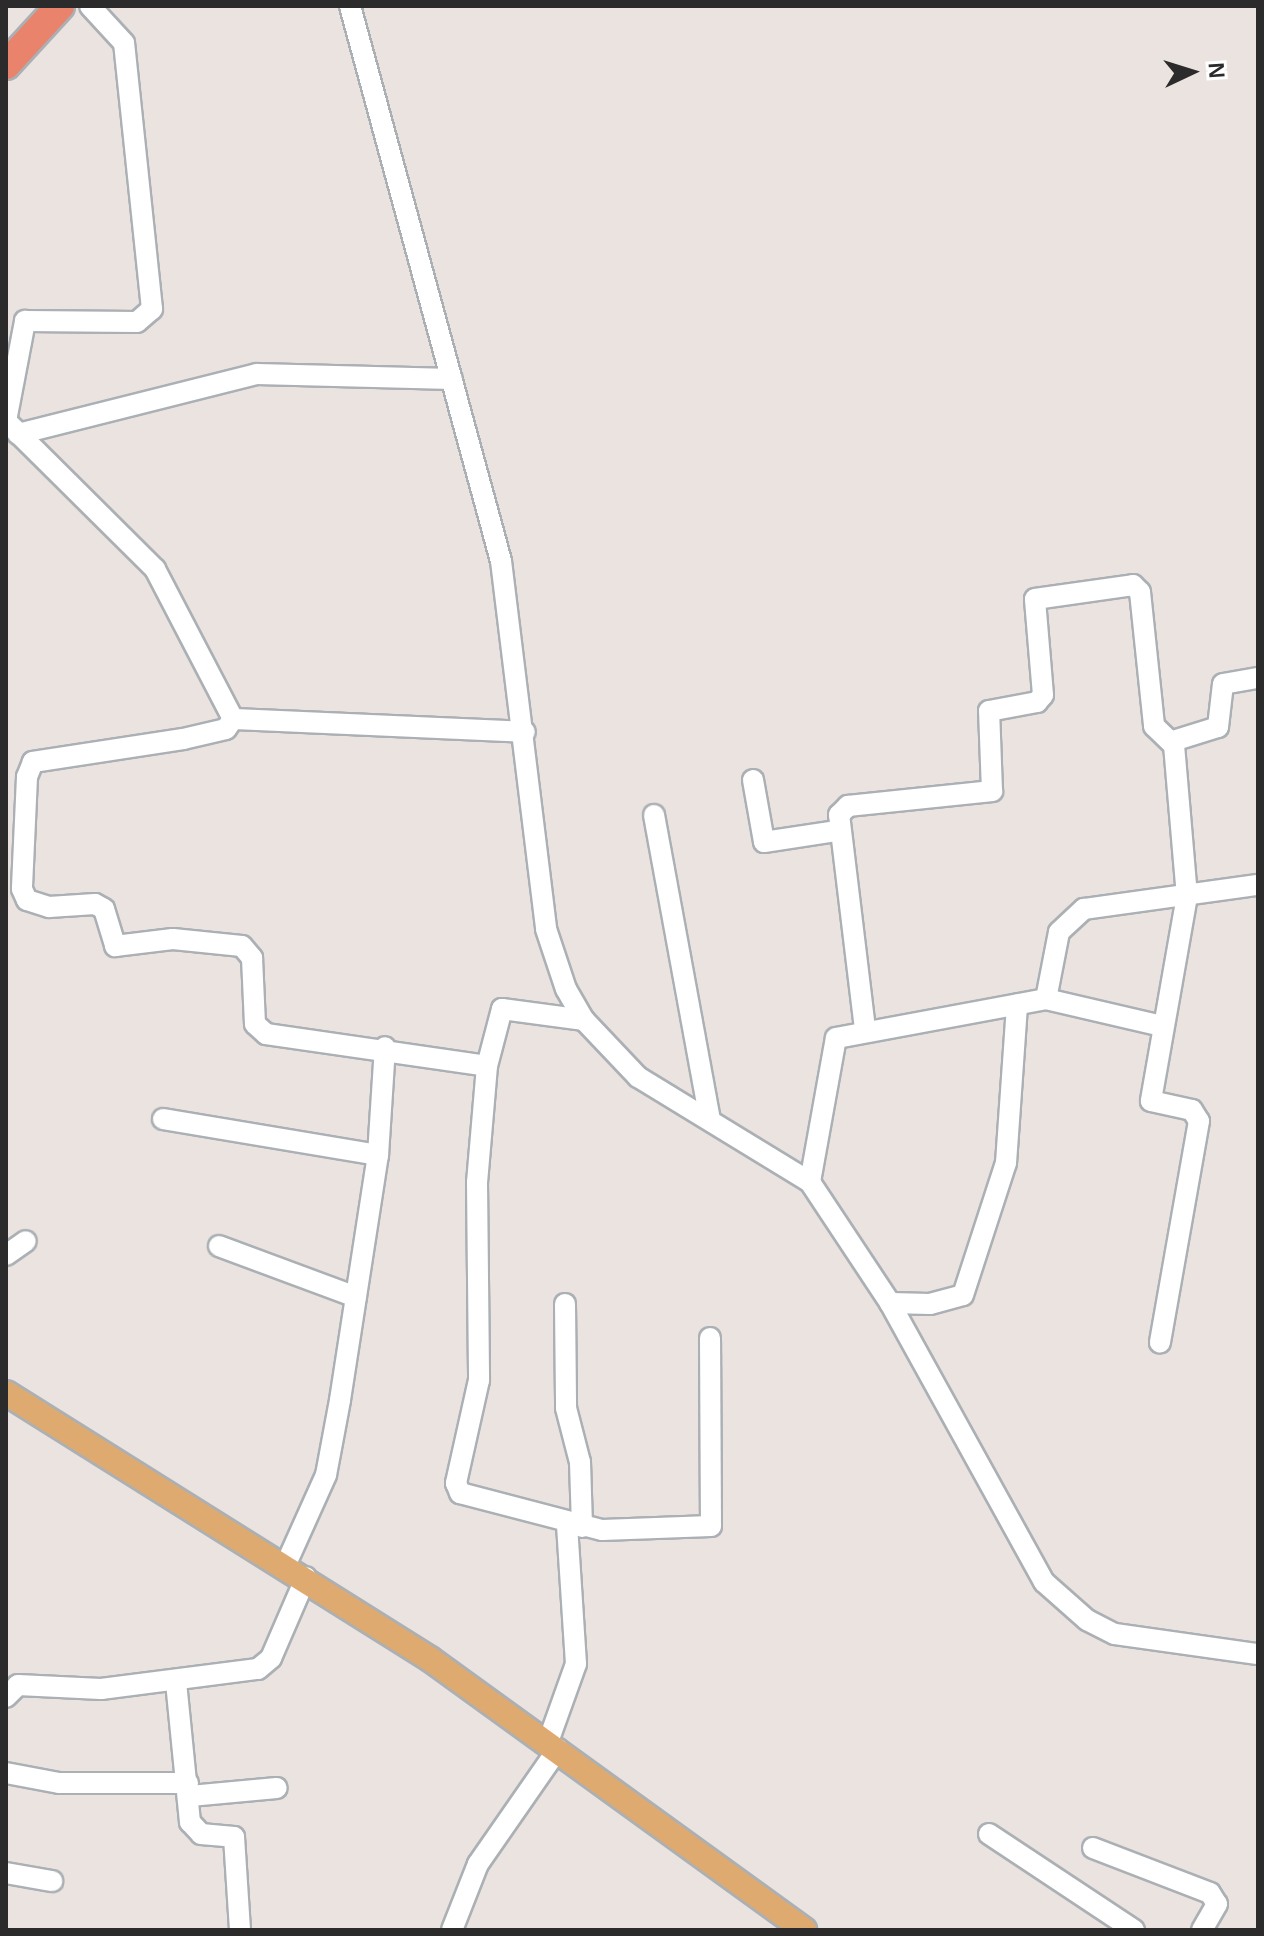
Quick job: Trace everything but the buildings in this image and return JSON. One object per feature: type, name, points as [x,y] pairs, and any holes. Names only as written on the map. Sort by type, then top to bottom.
[{"type":"highway","points":[[8,61],[60,6]]},
{"type":"main road","points":[[6,1393],[296,1570],[553,1745],[804,1930]]},
{"type":"street","points":[[10,425],[25,321],[137,322],[152,309],[124,43],[90,6]]},
{"type":"street","points":[[350,6],[501,561],[525,732],[546,929],[584,1020],[638,1077],[810,1182],[890,1303],[1044,1582],[1087,1620],[1115,1634],[1258,1654]]},
{"type":"street","points":[[10,425],[257,374],[452,379]]},
{"type":"street","points":[[10,425],[155,569],[233,719]]},
{"type":"street","points":[[865,1029],[837,831],[848,806],[995,788],[989,711],[1037,702],[1043,695],[1037,597],[1137,588],[1154,726],[1173,741],[1187,896],[1151,1101],[1192,1110],[1199,1121],[1160,1343]]},
{"type":"street","points":[[1173,741],[1218,727],[1223,684],[1258,678]]},
{"type":"street","points":[[233,719],[525,732]]},
{"type":"street","points":[[233,719],[226,729],[183,739],[33,762],[27,777],[14,888],[27,900],[49,907],[95,904],[104,909],[115,946],[173,939],[249,950],[259,1031],[385,1047],[487,1066]]},
{"type":"street","points":[[753,780],[764,842],[837,831]]},
{"type":"street","points":[[654,815],[710,1119]]},
{"type":"street","points":[[1046,999],[1059,932],[1070,917],[1258,885]]},
{"type":"street","points":[[810,1182],[836,1038],[865,1029],[1046,999],[1162,1026]]},
{"type":"street","points":[[890,1303],[930,1304],[963,1295],[1006,1163],[1017,1004]]},
{"type":"street","points":[[584,1020],[502,1009],[487,1066],[477,1182],[479,1380],[456,1483],[466,1496],[575,1525],[700,1529],[713,1523],[710,1338]]},
{"type":"street","points":[[6,1697],[24,1684],[72,1690],[176,1682],[267,1664],[326,1475],[378,1155],[385,1047]]},
{"type":"street","points":[[163,1119],[378,1155]]},
{"type":"street","points":[[6,1255],[26,1241]]},
{"type":"street","points":[[219,1246],[356,1297]]},
{"type":"street","points":[[452,1930],[478,1864],[553,1745],[576,1664],[575,1525],[580,1462],[566,1408],[565,1304]]},
{"type":"street","points":[[176,1682],[193,1831],[234,1837],[240,1930]]},
{"type":"street","points":[[6,1773],[59,1783],[189,1789],[277,1788]]},
{"type":"street","points":[[989,1834],[1134,1930]]},
{"type":"street","points":[[1093,1848],[1210,1893],[1217,1904],[1202,1930]]},
{"type":"street","points":[[6,1873],[52,1881]]}]
